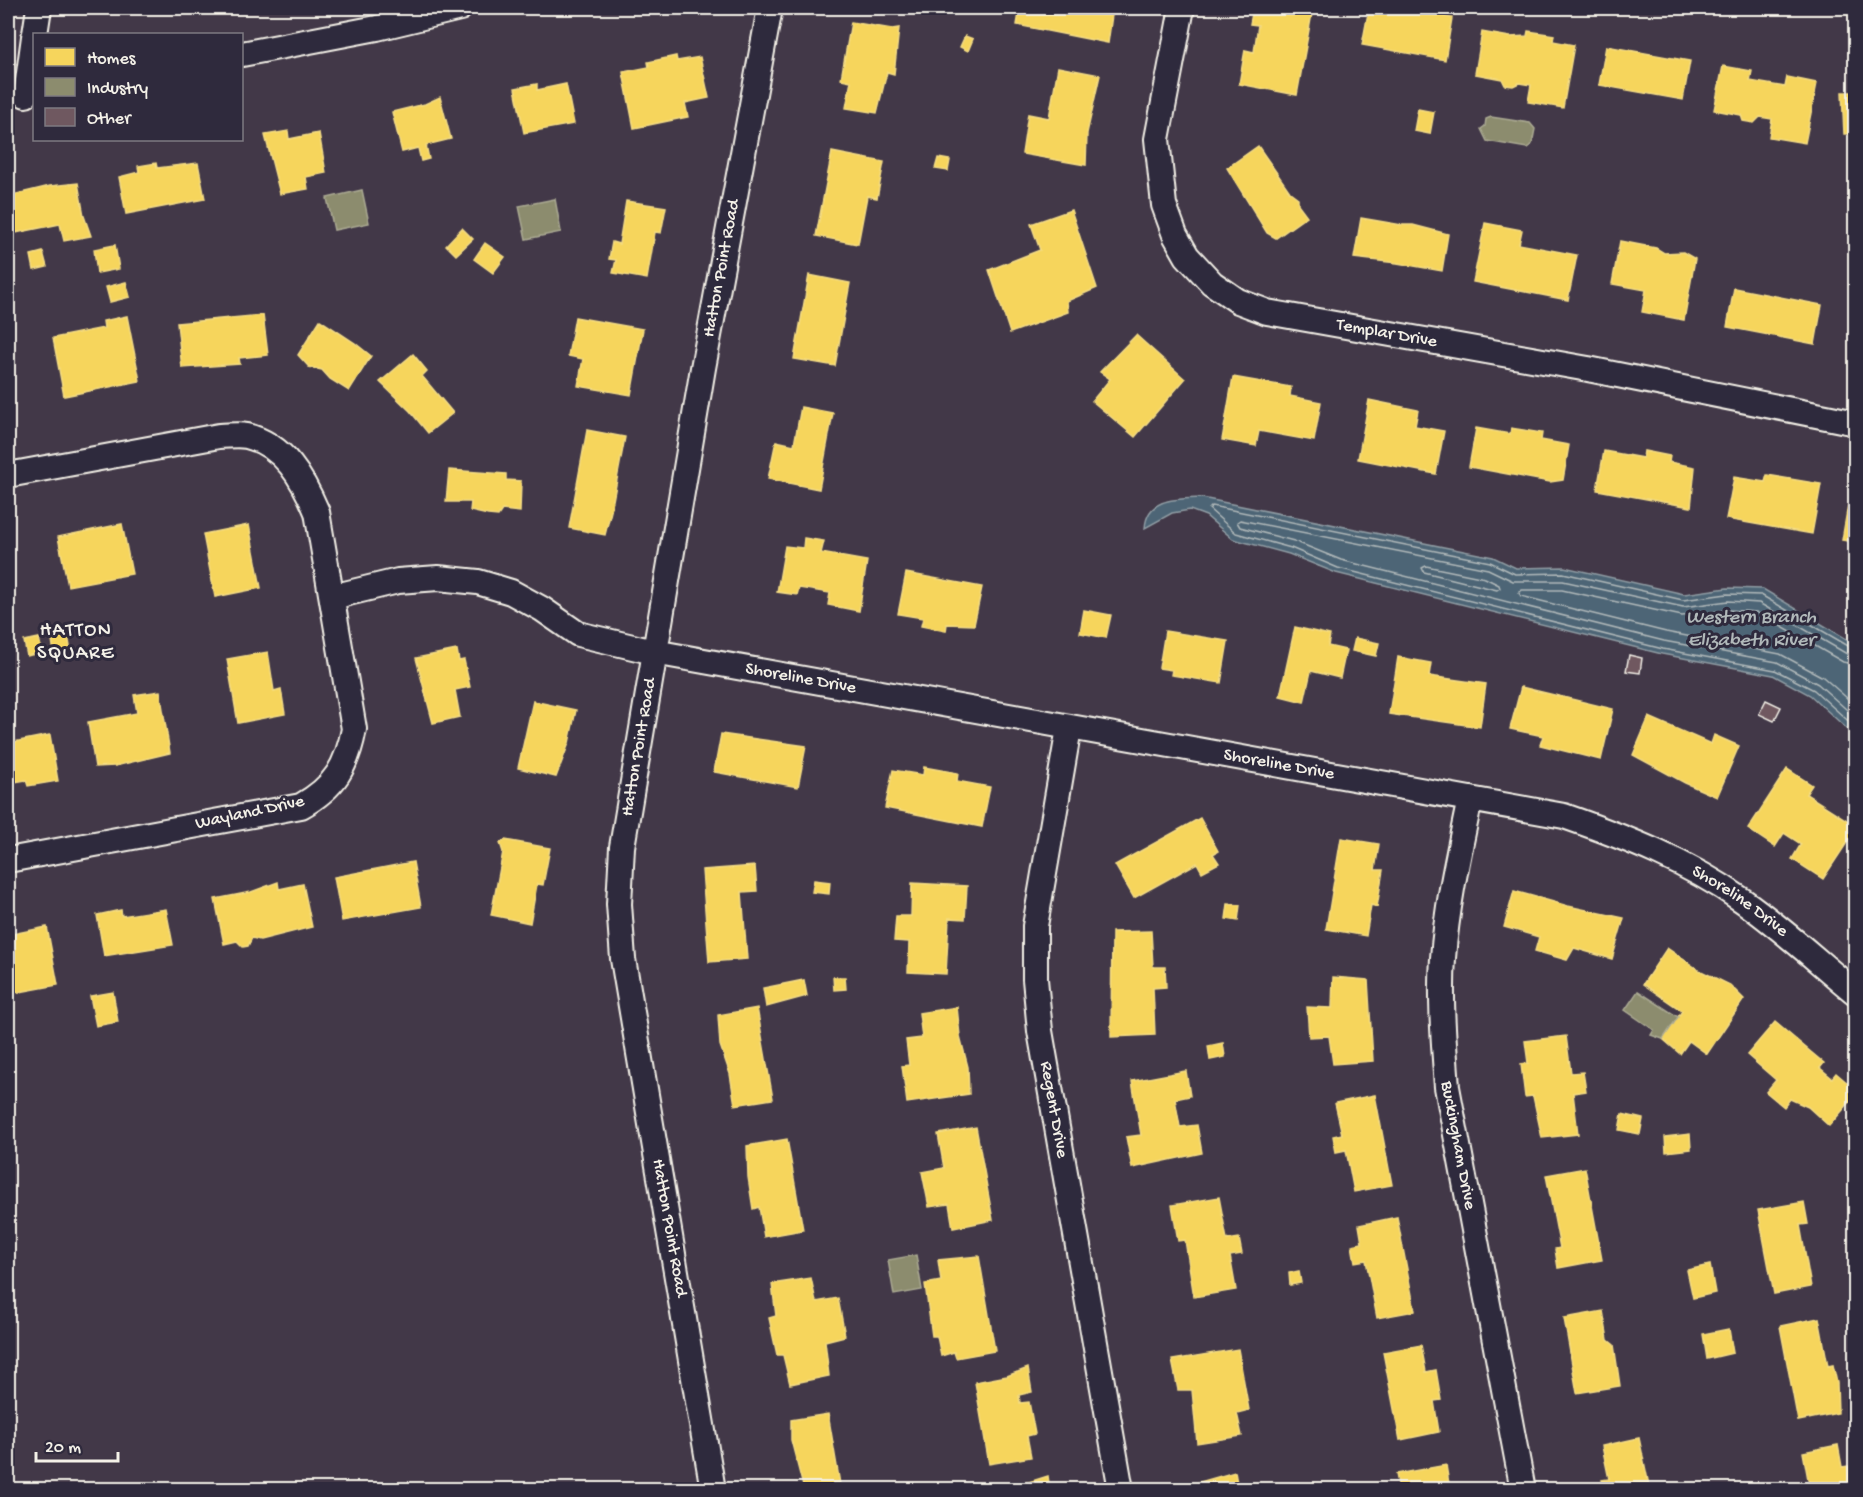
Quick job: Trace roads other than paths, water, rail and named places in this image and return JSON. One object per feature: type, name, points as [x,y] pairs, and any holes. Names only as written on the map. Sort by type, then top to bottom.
[{"type":"street","points":[[35,33],[39,8]]},
{"type":"street","points":[[243,54],[377,28],[460,8]]},
{"type":"street","name":"Hatton Point Road","points":[[713,1490],[623,959],[619,904],[622,847],[654,652],[708,341],[770,8]]},
{"type":"street","name":"Templar Drive","points":[[1182,8],[1157,139],[1164,205],[1174,234],[1187,256],[1212,283],[1238,301],[1267,312],[1588,369],[1856,423]]},
{"type":"street","points":[[23,97],[33,46]]},
{"type":"street","name":"Wayland Drive","points":[[8,475],[219,436],[245,436],[266,442],[283,456],[305,484],[317,512],[354,729],[350,752],[339,774],[319,796],[301,806],[8,860]]},
{"type":"street","points":[[332,597],[398,581],[438,578],[478,582],[511,592],[542,609],[578,634],[654,652]]},
{"type":"street","name":"Shoreline Drive","points":[[654,652],[1564,816],[1623,836],[1679,862],[1742,900],[1856,993]]},
{"type":"street","name":"Regent Drive","points":[[1069,728],[1035,926],[1035,979],[1040,1031],[1121,1490]]},
{"type":"street","name":"Buckingham Drive","points":[[1470,799],[1450,897],[1443,960],[1442,1024],[1447,1088],[1523,1490]]},
{"type":"water","name":"Western Branch Elizabeth River","points":[[1202,498],[1493,557],[1516,568],[1564,567],[1684,594],[1727,588],[1763,589],[1855,644],[1855,736],[1810,695],[1773,675],[1662,654],[1336,573],[1289,554],[1233,539],[1206,516],[1190,510],[1172,513],[1145,528],[1151,510],[1157,505],[1174,500]]},
{"type":"district","name":"HATTON SQUARE","points":[[76,642]]}]
